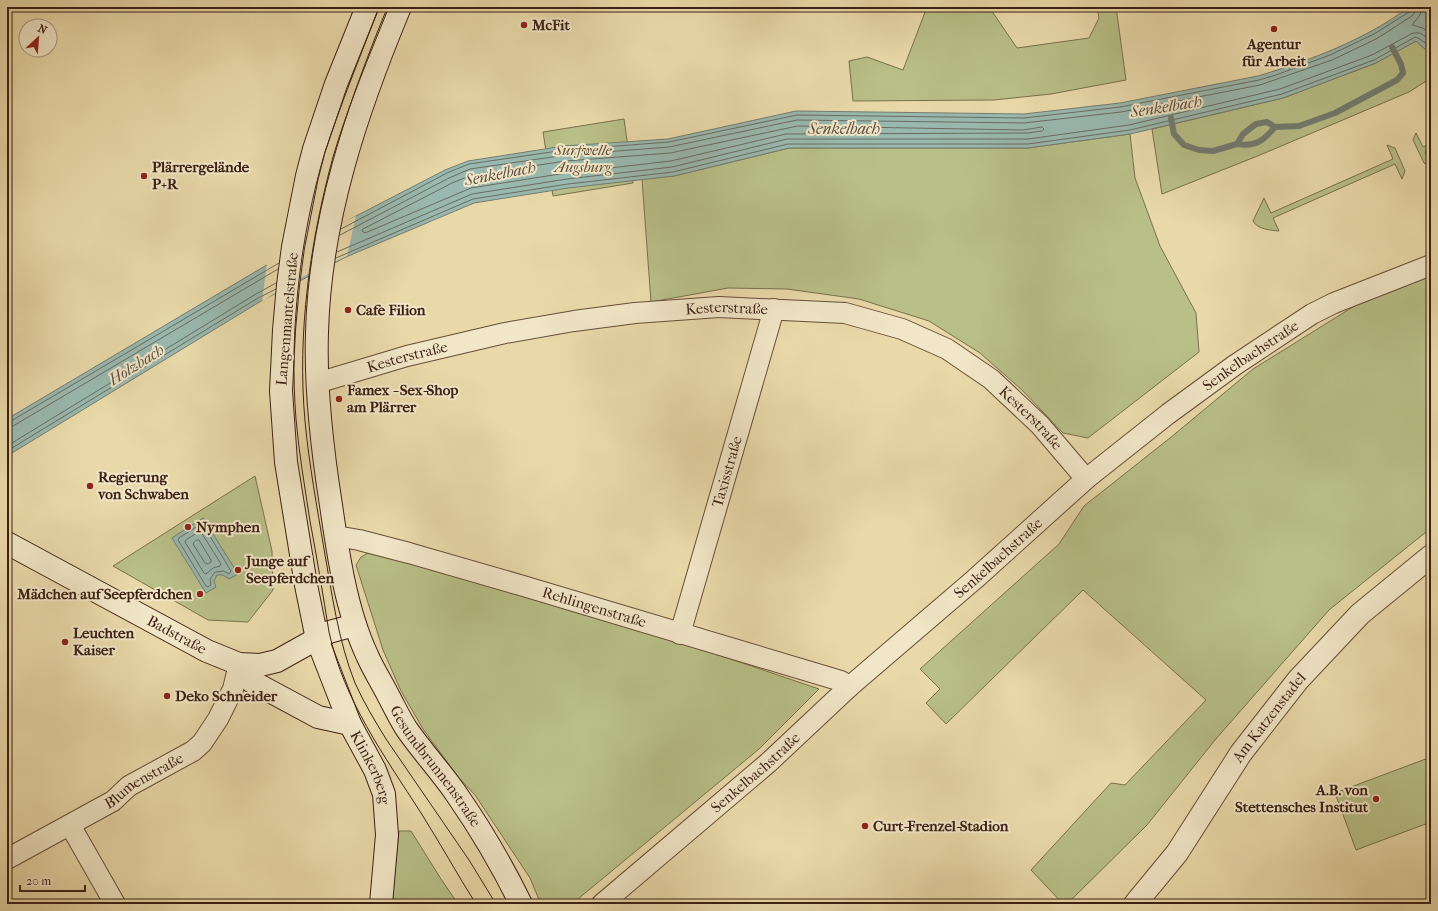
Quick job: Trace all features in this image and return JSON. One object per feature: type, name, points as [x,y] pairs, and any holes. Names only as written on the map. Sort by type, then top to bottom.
[{"type":"main road","name":"Langenmantelstraße","points":[[317,639],[306,585],[285,452],[281,391],[284,330],[293,247],[307,176],[314,149],[336,84],[367,7]]},
{"type":"main road","name":"Langenmantelstraße","points":[[355,625],[336,536],[322,447],[317,383],[317,332],[322,268],[329,229],[346,158],[355,125],[381,51],[400,7]]},
{"type":"main road","name":"Badstraße","points":[[7,543],[207,652],[239,664],[260,666],[277,661],[329,632],[355,625]]},
{"type":"main road","name":"Am Katzenstadel","points":[[1135,904],[1177,853],[1241,753],[1298,680],[1360,614],[1431,556]]},
{"type":"main road","name":"Gesundbrunnenstraße","points":[[355,625],[367,655],[406,729],[454,791],[483,833],[522,904]]},
{"type":"main road","name":"Klinkerberg","points":[[317,639],[350,724],[375,770],[384,794],[387,835],[381,904]]},
{"type":"main road","points":[[239,664],[251,682],[318,717],[350,724]]},
{"type":"street","name":"Senkelbachstraße","points":[[602,904],[768,763],[849,687],[975,579],[1086,479],[1168,414],[1235,365],[1312,314],[1334,303],[1431,265]]},
{"type":"street","name":"Kesterstraße","points":[[317,383],[407,356],[505,333],[574,321],[635,313],[719,307],[845,313],[902,329],[947,349],[991,379],[1040,425],[1086,479]]},
{"type":"street","name":"Taxisstraße","points":[[680,634],[774,309]]},
{"type":"street","name":"Rehlingenstraße","points":[[336,536],[359,540],[410,553],[520,585],[841,681],[849,687]]},
{"type":"street","name":"Blumenstraße","points":[[7,859],[113,801],[129,786],[193,751],[202,743],[218,719],[233,689],[239,664]]},
{"type":"street","points":[[70,825],[115,904]]},
{"type":"green space","points":[[927,7],[989,7],[1017,48],[1089,38],[1099,18],[1097,7],[1116,7],[1126,80],[1051,94],[994,100],[853,101],[849,61],[867,57],[903,70]]},
{"type":"green space","points":[[1416,41],[1425,49],[1431,49],[1431,78],[1409,92],[1260,155],[1162,194],[1152,129],[1283,98],[1376,63]]},
{"type":"green space","name":"Surfwelle Augsburg","points":[[624,119],[633,183],[553,196],[543,132]]},
{"type":"green space","points":[[1416,133],[1423,147],[1431,143],[1431,150],[1425,152],[1431,166],[1424,163],[1413,140]]},
{"type":"green space","points":[[1130,134],[1135,178],[1160,246],[1196,313],[1199,352],[1088,438],[1063,433],[1022,390],[980,353],[929,321],[859,299],[787,289],[728,288],[651,302],[642,179],[674,176],[789,148],[1028,148]]},
{"type":"green space","points":[[1387,145],[1395,148],[1405,171],[1402,179],[1395,164],[1273,218],[1279,231],[1261,228],[1253,221],[1264,198],[1271,213],[1393,159]]},
{"type":"green space","points":[[1431,275],[1431,528],[1329,610],[1215,740],[1147,825],[1067,904],[1063,904],[1031,870],[1111,783],[1125,785],[1206,700],[1083,590],[946,724],[926,703],[940,689],[920,669],[1059,544],[1084,506],[1170,438],[1253,369],[1356,305],[1394,288]]},
{"type":"green space","points":[[255,476],[272,551],[273,590],[248,622],[208,620],[113,566]]},
{"type":"green space","points":[[368,553],[485,582],[663,636],[819,689],[759,749],[572,904],[543,904],[540,902],[530,878],[475,795],[459,778],[423,729],[401,691],[383,650],[356,565],[361,557]]},
{"type":"green space","points":[[1431,757],[1431,822],[1356,850],[1335,793]]},
{"type":"green space","points":[[399,831],[411,831],[458,904],[392,904]]},
{"type":"water","points":[[1409,7],[1431,7],[1431,49],[1425,49],[1416,41],[1376,63],[1283,98],[1130,134],[1028,148],[789,148],[674,176],[568,188],[474,203],[346,257],[261,301],[7,456],[7,419],[265,266],[356,216],[445,170],[468,161],[564,146],[668,139],[796,111],[1024,114],[1120,103],[1258,76],[1278,70],[1317,56],[1356,39],[1392,19]]},
{"type":"water","points":[[203,518],[238,574],[229,579],[223,575],[217,575],[214,581],[216,587],[206,593],[172,538]]},
{"type":"pier","points":[[356,216],[347,256],[282,288],[262,302],[267,263]]},
{"type":"waterway","name":"Senkelbach","points":[[1171,118],[1174,134],[1184,145],[1199,150],[1213,151],[1237,144],[1243,134],[1256,124],[1267,122],[1275,127],[1299,126],[1335,113],[1397,80],[1403,73],[1401,64],[1392,47]]},
{"type":"waterway","points":[[1237,144],[1249,145],[1259,142],[1275,127]]},
{"type":"tram line","points":[[379,7],[344,97],[325,152],[309,217],[298,284],[294,352],[294,386],[297,432],[302,471],[329,632],[344,681],[367,727],[476,904]]},
{"type":"tram line","points":[[389,7],[345,119],[333,157],[318,222],[307,288],[304,321],[303,388],[305,421],[316,501],[336,617],[344,650],[355,683],[386,739],[469,860],[496,904]]},
{"type":"place","name":"McFit","points":[[524,25]]},
{"type":"place","name":"Agentur für Arbeit","points":[[1274,29]]},
{"type":"place","name":"Plärrergelände P+R","points":[[144,176]]},
{"type":"place","name":"Cafe Filion","points":[[348,310]]},
{"type":"place","name":"Famex - Sex-Shop am Plärrer","points":[[339,399]]},
{"type":"place","name":"Regierung von Schwaben","points":[[90,486]]},
{"type":"place","name":"Nymphen","points":[[188,527]]},
{"type":"place","name":"Junge auf Seepferdchen","points":[[238,570]]},
{"type":"place","name":"Mädchen auf Seepferdchen","points":[[200,594]]},
{"type":"place","name":"Leuchten Kaiser","points":[[65,642]]},
{"type":"place","name":"Deko Schneider","points":[[167,696]]},
{"type":"place","name":"A.B. von Stettensches Institut","points":[[1376,799]]},
{"type":"place","name":"Curt-Frenzel-Stadion","points":[[865,826]]},
{"type":"water label","name":"Holzbach","points":[[136,364]]}]
